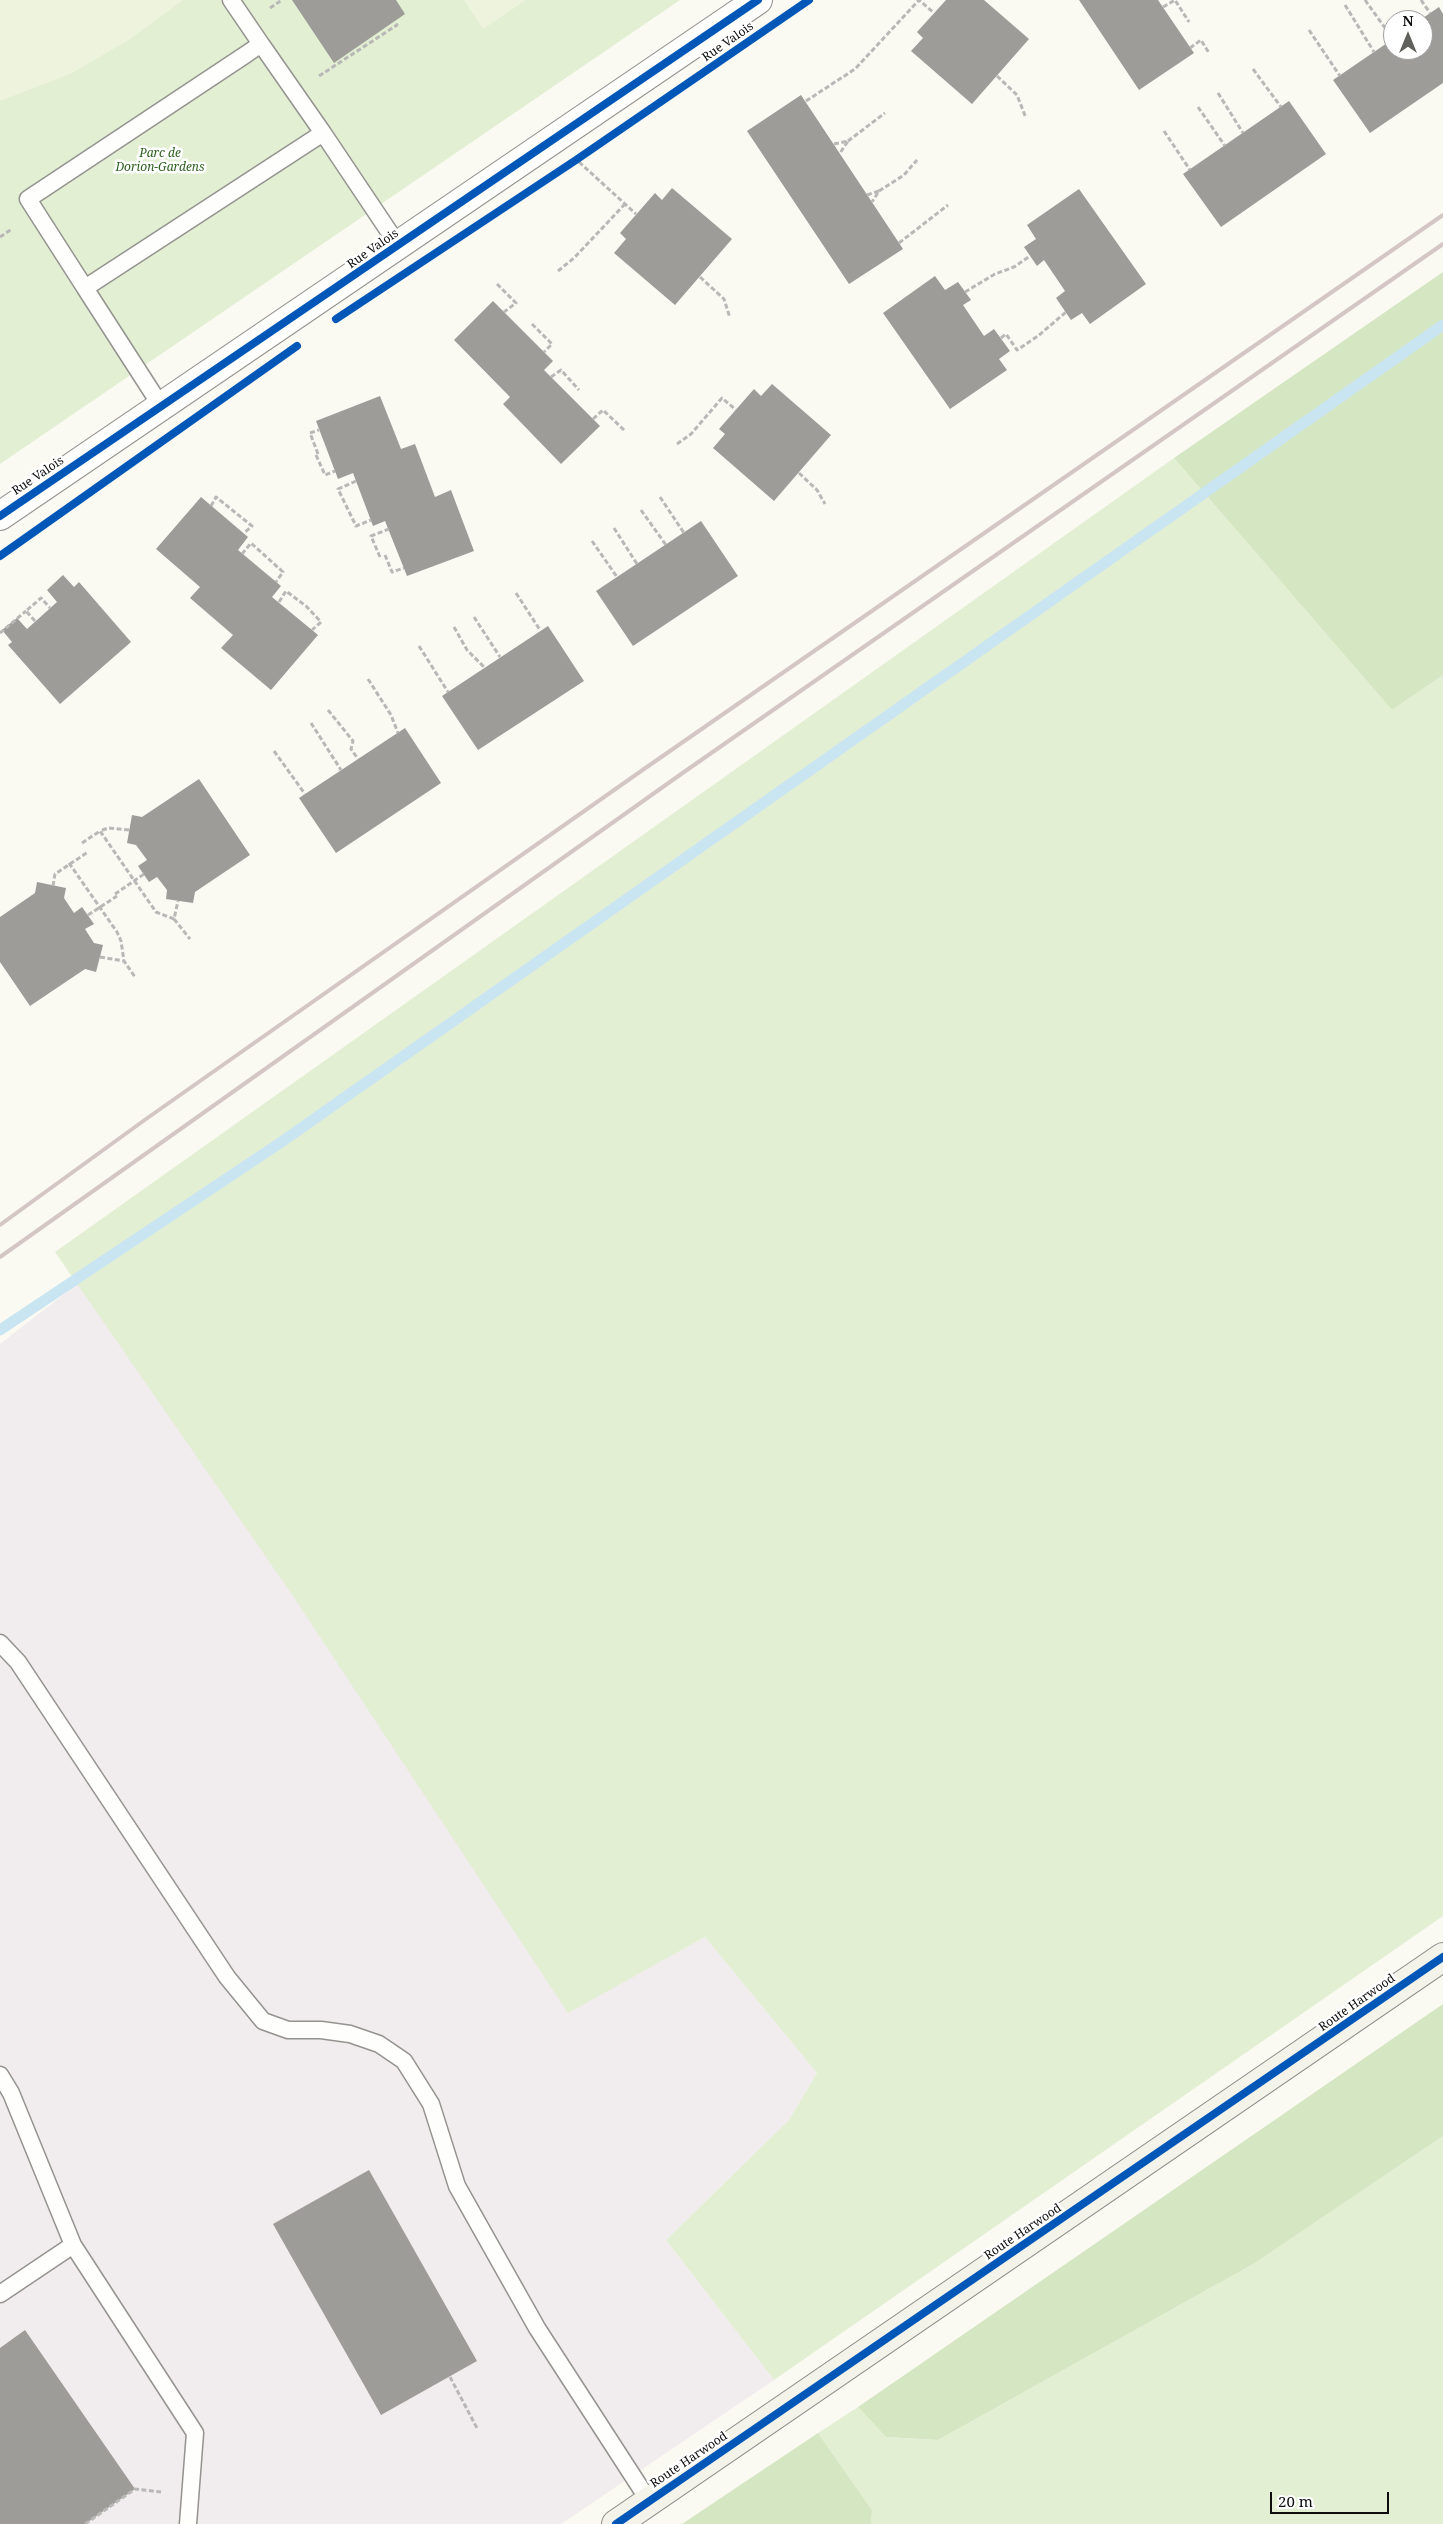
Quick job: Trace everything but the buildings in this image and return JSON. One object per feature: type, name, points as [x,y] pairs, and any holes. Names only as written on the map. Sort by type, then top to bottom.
[{"type":"main road","name":"Route Harwood","points":[[616,2524],[1443,1957]]},
{"type":"street","name":"Rue Valois","points":[[0,516],[758,0]]},
{"type":"lane","points":[[231,0],[398,245]]},
{"type":"lane","points":[[161,406],[28,199],[261,44]]},
{"type":"lane","points":[[85,288],[323,133]]},
{"type":"lane","points":[[0,1643],[23,1670],[227,1977],[263,2021],[288,2030],[321,2030],[350,2034],[379,2044],[404,2061],[432,2104],[457,2186],[537,2328],[649,2501]]},
{"type":"lane","points":[[0,2075],[11,2093],[73,2245],[195,2433],[188,2524]]},
{"type":"lane","points":[[0,2294],[73,2245]]},
{"type":"path","points":[[806,101],[855,69],[918,0],[934,13]]},
{"type":"path","points":[[1162,7],[1175,0],[1190,22]]},
{"type":"path","points":[[1365,0],[1383,25]]},
{"type":"path","points":[[1345,5],[1374,52]]},
{"type":"path","points":[[316,78],[397,25],[394,22]]},
{"type":"path","points":[[1309,30],[1340,76]]},
{"type":"path","points":[[1190,48],[1201,40],[1210,53]]},
{"type":"path","points":[[1253,69],[1280,107]]},
{"type":"path","points":[[997,76],[1017,95],[1026,118]]},
{"type":"path","points":[[1218,93],[1243,133]]},
{"type":"path","points":[[1198,108],[1225,146]]},
{"type":"path","points":[[840,153],[848,141],[885,113]]},
{"type":"path","points":[[1164,130],[1190,170]]},
{"type":"path","points":[[834,144],[848,141]]},
{"type":"path","points":[[569,165],[585,155]]},
{"type":"path","points":[[576,160],[636,214]]},
{"type":"path","points":[[867,194],[879,191],[904,175],[917,160]]},
{"type":"path","points":[[872,202],[879,191]]},
{"type":"path","points":[[558,271],[574,258],[625,204]]},
{"type":"path","points":[[900,243],[948,205]]},
{"type":"path","points":[[965,292],[995,274],[1014,267],[1030,256]]},
{"type":"path","points":[[700,277],[724,299],[730,318]]},
{"type":"path","points":[[497,284],[516,303],[504,312]]},
{"type":"path","points":[[1001,338],[1006,334],[1017,350],[1066,312]]},
{"type":"path","points":[[532,324],[552,344],[544,352]]},
{"type":"path","points":[[551,376],[561,370],[579,390]]},
{"type":"path","points":[[677,444],[691,434],[722,398],[736,410]]},
{"type":"path","points":[[593,419],[603,410],[624,430]]},
{"type":"path","points":[[319,430],[310,433],[324,476],[335,471]]},
{"type":"path","points":[[799,473],[817,490],[825,504]]},
{"type":"path","points":[[356,481],[338,489],[356,526],[371,520]]},
{"type":"path","points":[[660,496],[684,533]]},
{"type":"path","points":[[211,506],[216,497],[252,526],[244,534]]},
{"type":"path","points":[[641,510],[666,545]]},
{"type":"path","points":[[614,528],[637,564]]},
{"type":"path","points":[[380,557],[372,536],[389,529]]},
{"type":"path","points":[[592,541],[617,577]]},
{"type":"path","points":[[242,554],[251,543],[283,572],[276,582]]},
{"type":"path","points":[[385,555],[392,572],[404,568]]},
{"type":"path","points":[[278,602],[286,591],[306,606],[321,622],[312,630]]},
{"type":"path","points":[[516,593],[540,630]]},
{"type":"path","points":[[0,633],[41,598],[50,608]]},
{"type":"path","points":[[26,611],[36,621]]},
{"type":"path","points":[[474,617],[500,657]]},
{"type":"path","points":[[454,627],[467,650],[484,667]]},
{"type":"path","points":[[419,646],[448,692]]},
{"type":"path","points":[[368,679],[391,715],[398,733]]},
{"type":"path","points":[[328,710],[353,740],[351,749],[358,759]]},
{"type":"path","points":[[311,723],[341,770]]},
{"type":"path","points":[[274,751],[306,794]]},
{"type":"path","points":[[82,843],[108,828],[129,830]]},
{"type":"path","points":[[100,831],[156,912],[174,919],[190,939]]},
{"type":"path","points":[[53,886],[55,874],[88,852]]},
{"type":"path","points":[[69,863],[122,941],[124,962],[135,977]]},
{"type":"path","points":[[88,915],[144,874]]},
{"type":"path","points":[[174,919],[178,901]]},
{"type":"path","points":[[100,957],[124,962]]},
{"type":"path","points":[[450,2377],[478,2430]]},
{"type":"path","points":[[85,2524],[135,2489]]},
{"type":"shaded area","points":[[109,1259],[568,2012],[705,1937],[817,2073],[789,2120],[666,2240],[774,2380],[561,2524],[0,2524],[0,1344]]},
{"type":"green space","name":"Parc de Dorion-Gardens","points":[[0,0],[680,0],[0,464]]},
{"type":"green space","points":[[0,0],[183,0],[129,40],[70,74],[0,101]]},
{"type":"green space","points":[[464,0],[526,0],[483,29]]},
{"type":"green space","points":[[1443,272],[1443,675],[1392,710],[1174,458]]},
{"type":"green space","points":[[1174,458],[1392,710],[1443,675],[1443,1916],[774,2380],[666,2240],[789,2120],[817,2073],[705,1937],[568,2013],[293,1596],[55,1252]]},
{"type":"green space","points":[[1443,2004],[1443,2136],[1255,2263],[938,2440],[886,2437],[858,2407]]},
{"type":"green space","points":[[1443,2136],[1443,2524],[871,2524],[872,2510],[818,2433],[858,2407],[886,2437],[938,2440],[1255,2263]]},
{"type":"green space","points":[[818,2433],[872,2510],[871,2524],[682,2524]]},
{"type":"waterway","points":[[0,1330],[280,1143],[1443,325]]},
{"type":"railway","points":[[0,1225],[146,1119],[644,769],[1443,215]]},
{"type":"railway","points":[[0,1257],[684,772],[1443,244]]},
{"type":"cycle path","points":[[0,516],[758,0]]},
{"type":"cycle path","points":[[336,319],[576,160],[809,0]]},
{"type":"cycle path","points":[[0,556],[297,346]]},
{"type":"cycle path","points":[[616,2524],[1443,1957]]}]
